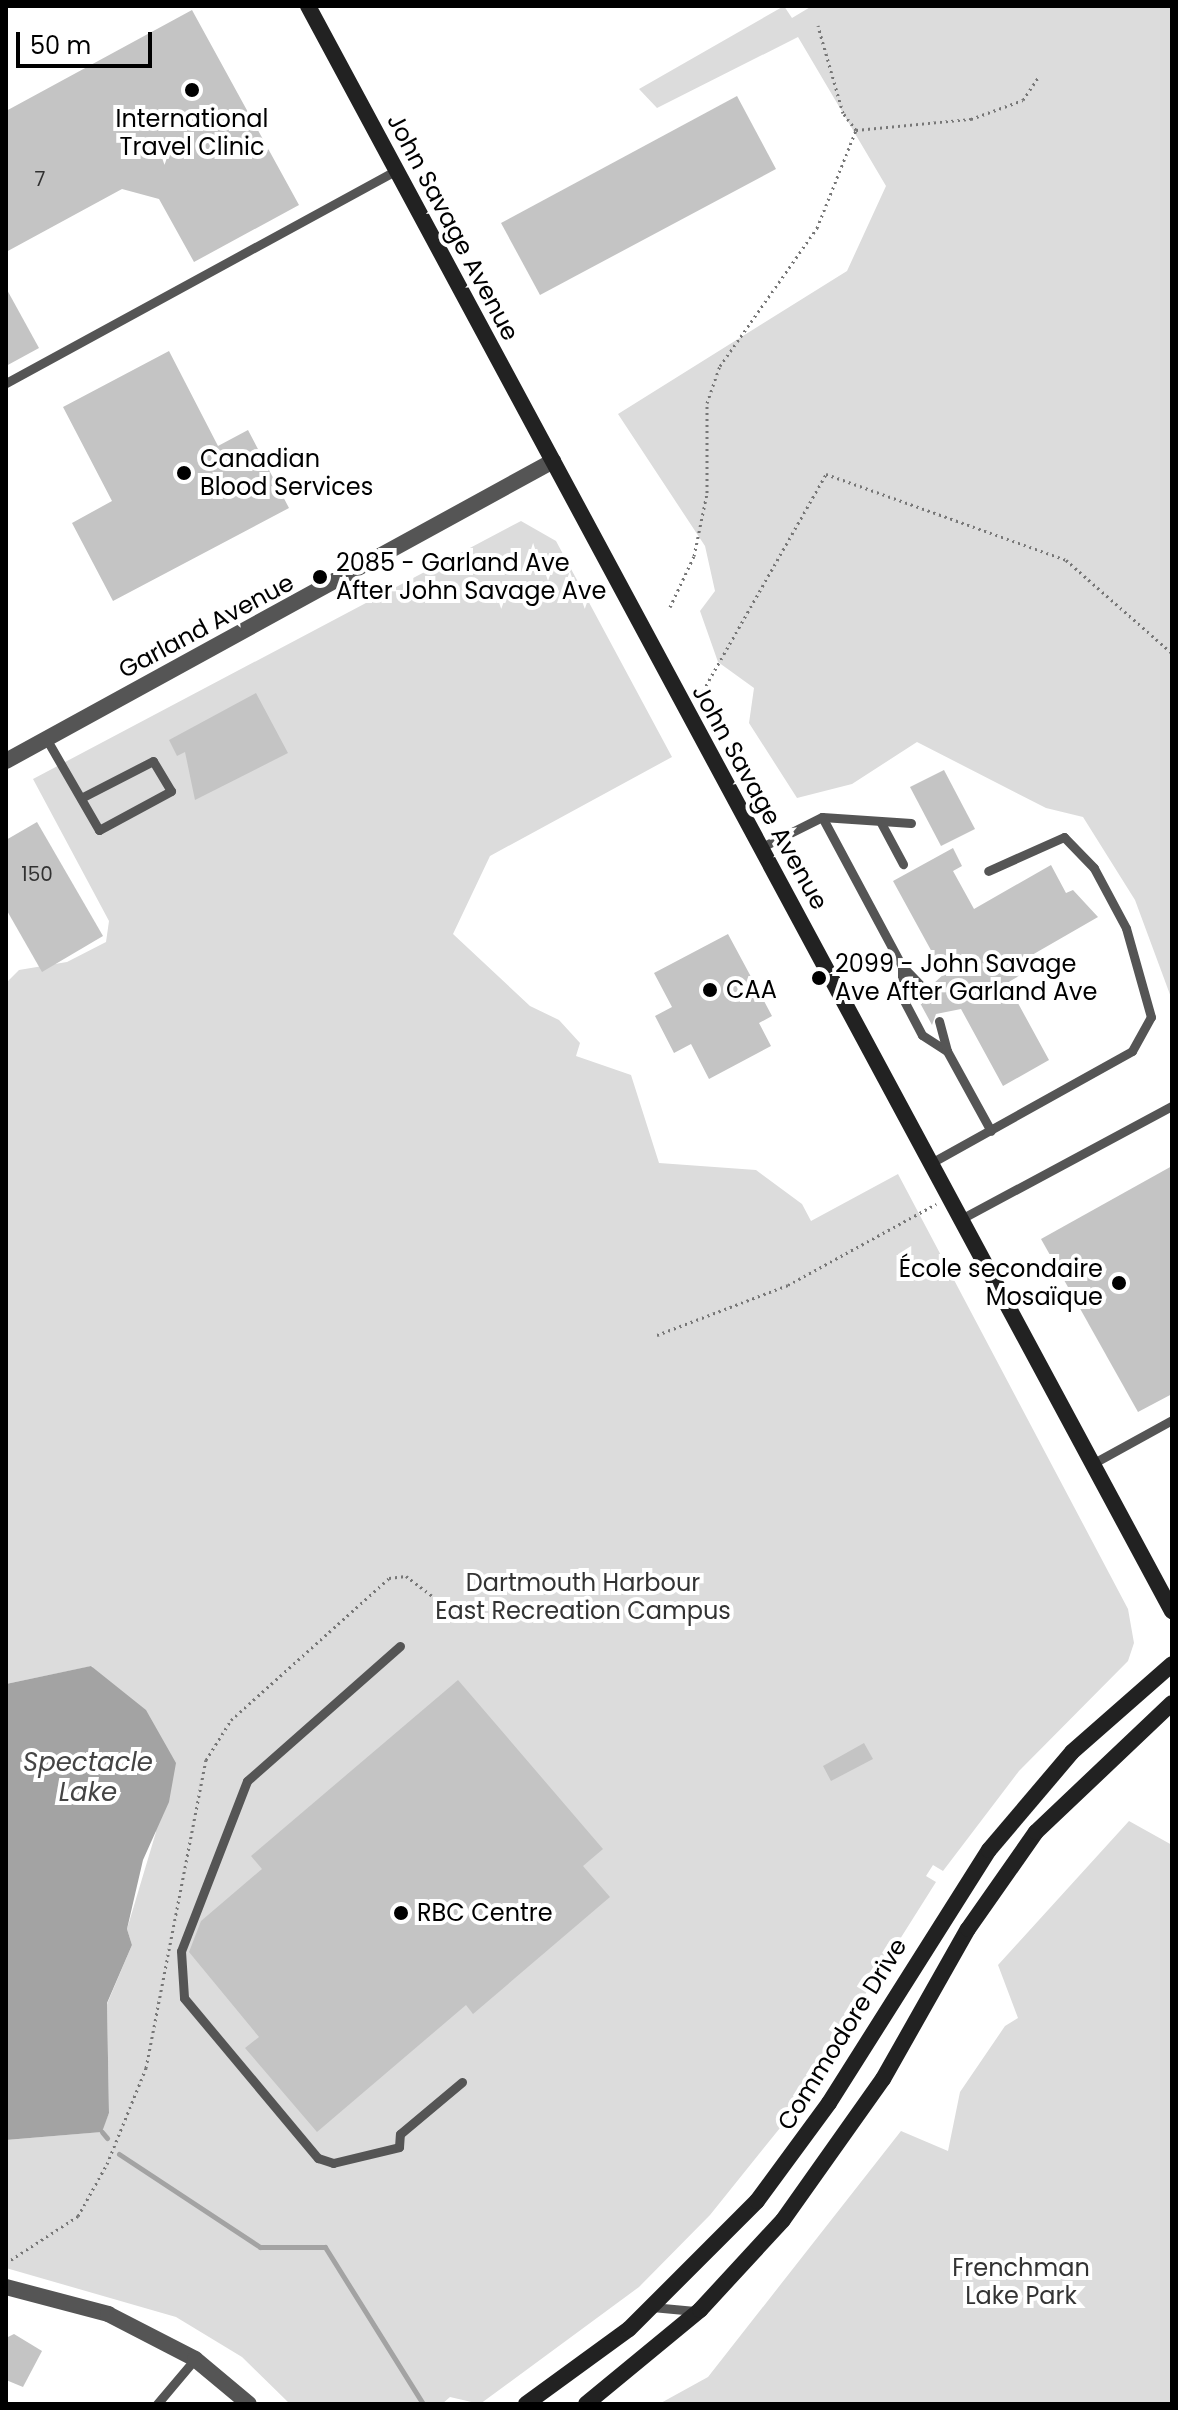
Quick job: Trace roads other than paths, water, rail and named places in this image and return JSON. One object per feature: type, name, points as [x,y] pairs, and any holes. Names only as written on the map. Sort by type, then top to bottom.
[{"type":"main road","name":"John Savage Avenue","points":[[308,6],[1172,1611]]},
{"type":"main road","name":"Commodore Drive","points":[[526,2404],[652,2307],[786,2167],[936,1932],[1033,1794],[1172,1664]]},
{"type":"main road","points":[[586,2404],[700,2310],[822,2170],[957,1948],[1036,1832],[1172,1703]]},
{"type":"street","name":"Garland Avenue","points":[[6,761],[553,461]]},
{"type":"street","points":[[6,2287],[108,2314],[195,2359],[249,2404]]},
{"type":"lane","points":[[6,383],[395,171]]},
{"type":"lane","points":[[47,740],[99,830],[171,791],[153,761],[81,798]]},
{"type":"lane","points":[[760,848],[822,817],[911,823]]},
{"type":"lane","points":[[822,817],[902,966],[921,986]]},
{"type":"lane","points":[[880,821],[903,864]]},
{"type":"lane","points":[[931,1163],[1132,1051],[1151,1017],[1126,928],[1094,868],[1064,837],[988,871]]},
{"type":"lane","points":[[902,966],[902,997],[922,1035],[947,1051]]},
{"type":"lane","points":[[939,1021],[947,1051],[991,1131]]},
{"type":"lane","points":[[961,1219],[1172,1106]]},
{"type":"lane","points":[[1092,1464],[1172,1420]]},
{"type":"lane","points":[[400,1646],[247,1781],[181,1951],[184,1998],[318,2158],[333,2163],[399,2147],[400,2134],[462,2082]]},
{"type":"lane","points":[[936,1932],[957,1948]]},
{"type":"lane","points":[[652,2307],[677,2314],[700,2310]]},
{"type":"lane","points":[[157,2404],[195,2359]]},
{"type":"water","name":"Spectacle Lake","points":[[91,1666],[146,1710],[176,1763],[169,1802],[143,1860],[127,1929],[132,1945],[107,2003],[109,2113],[102,2132],[6,2140],[6,1684]]},
{"type":"waterway","points":[[102,2132],[107,2138]]},
{"type":"waterway","points":[[119,2154],[260,2247],[325,2247],[423,2404]]},
{"type":"place","name":"International Travel Clinic","points":[[192,90]]},
{"type":"place","name":"Canadian Blood Services","points":[[184,473]]},
{"type":"place","name":"2085 - Garland Ave After John Savage Ave","points":[[320,577]]},
{"type":"place","name":"2099 - John Savage Ave After Garland Ave","points":[[819,978]]},
{"type":"place","name":"CAA","points":[[710,990]]},
{"type":"place","name":"École secondaire Mosaïque","points":[[1119,1283]]},
{"type":"place","name":"RBC Centre","points":[[401,1913]]},
{"type":"park label","name":"Dartmouth Harbour East Recreation Campus","points":[[583,1597]]},
{"type":"park label","name":"Frenchman Lake Park","points":[[1021,2282]]}]
